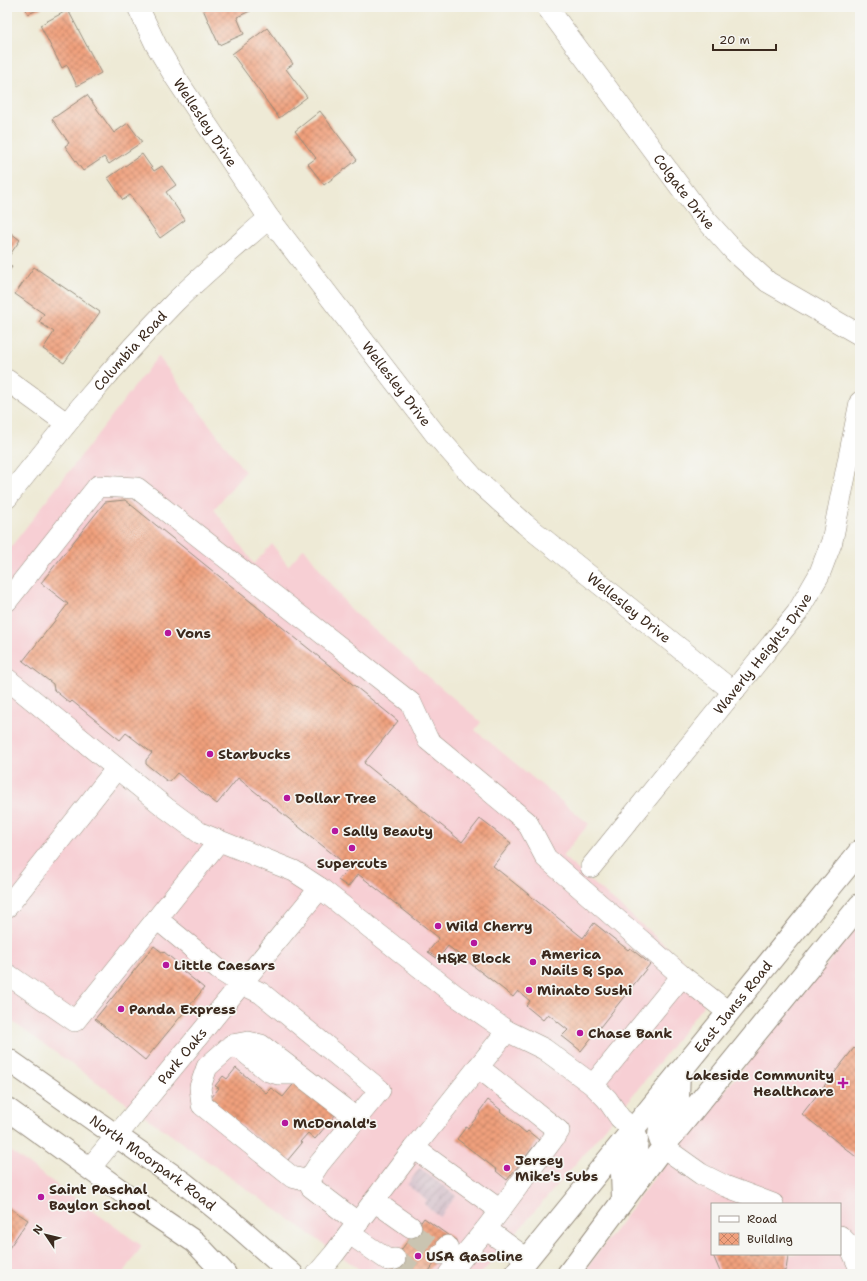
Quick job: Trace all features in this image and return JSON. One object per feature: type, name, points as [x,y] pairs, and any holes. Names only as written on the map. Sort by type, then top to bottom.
[{"type":"main road","name":"East Janss Road","points":[[521,1267],[860,851]]},
{"type":"main road","points":[[568,1274],[663,1147],[860,905]]},
{"type":"main road","name":"North Moorpark Road","points":[[7,1059],[185,1184],[240,1228],[292,1274]]},
{"type":"main road","points":[[663,1147],[659,1136],[660,1126],[678,1098],[679,1072]]},
{"type":"main road","points":[[7,1109],[139,1204],[195,1242],[225,1274]]},
{"type":"main road","points":[[623,1200],[622,1173],[636,1150],[637,1139],[633,1129]]},
{"type":"street","name":"Wellesley Drive","points":[[138,7],[156,45],[175,78],[269,218],[436,435],[473,478],[525,524],[734,692]]},
{"type":"street","name":"Colgate Drive","points":[[546,7],[698,211],[734,251],[768,282],[860,335]]},
{"type":"street","name":"Columbia Road","points":[[7,498],[66,423],[135,343],[209,270],[269,218]]},
{"type":"street","points":[[7,380],[66,423]]},
{"type":"street","name":"Waverly Heights Drive","points":[[591,867],[797,613],[819,575],[832,542],[860,402]]},
{"type":"street","points":[[7,602],[98,486],[136,488],[411,703],[428,740],[527,822],[546,858],[682,976],[728,1012]]},
{"type":"street","points":[[7,679],[166,808],[200,833],[278,863],[294,871],[320,888],[455,995],[507,1031],[544,1048],[593,1085],[607,1099],[620,1118],[633,1129]]},
{"type":"street","points":[[7,907],[117,768]]},
{"type":"street","points":[[7,974],[75,1021],[219,841]]},
{"type":"street","name":"Park Oaks","points":[[90,1168],[320,888]]},
{"type":"street","points":[[157,920],[218,969],[242,984],[261,993],[380,1090],[319,1164],[308,1181]]},
{"type":"street","points":[[593,1085],[682,976]]},
{"type":"street","points":[[317,1274],[507,1031]]},
{"type":"street","points":[[356,1118],[261,1045],[248,1042],[232,1045],[207,1067],[200,1087],[202,1106],[292,1177],[308,1181],[311,1187],[390,1262]]},
{"type":"street","points":[[449,1257],[486,1229],[559,1131],[478,1067]]},
{"type":"street","points":[[663,1147],[702,1174],[725,1186],[770,1203]]},
{"type":"street","points":[[414,1148],[500,1210]]},
{"type":"street","points":[[374,1201],[414,1229]]},
{"type":"street","points":[[486,1229],[521,1267]]},
{"type":"street","points":[[841,1237],[850,1246],[860,1269]]},
{"type":"shaded area","points":[[158,356],[245,472],[214,509],[254,564],[272,544],[288,566],[304,548],[350,609],[481,722],[475,730],[589,824],[562,856],[716,989],[651,1073],[481,1274],[366,1274],[7,1018],[7,552]]},
{"type":"shaded area","points":[[860,923],[860,1274],[582,1274],[651,1182]]},
{"type":"shaded area","name":"Saint Paschal Baylon School","points":[[7,1149],[142,1246],[123,1274],[7,1274]]},
{"type":"shaded area","points":[[420,1168],[456,1196],[440,1217],[424,1204],[427,1200],[407,1185]]},
{"type":"building","points":[[25,7],[44,7],[28,14]]},
{"type":"building","points":[[202,7],[259,7],[237,17],[244,34],[219,45]]},
{"type":"building","points":[[68,10],[101,73],[77,86],[67,65],[62,68],[40,25]]},
{"type":"building","points":[[267,28],[293,64],[286,69],[307,97],[279,118],[232,54]]},
{"type":"building","points":[[87,95],[114,133],[128,123],[142,142],[109,164],[104,157],[83,171],[65,146],[69,143],[52,119]]},
{"type":"building","points":[[320,111],[357,160],[324,185],[308,164],[316,158],[295,131]]},
{"type":"building","points":[[142,154],[154,171],[162,166],[176,185],[166,192],[185,220],[160,238],[130,195],[123,200],[108,178]]},
{"type":"building","points":[[7,230],[20,240],[7,259]]},
{"type":"building","points":[[7,264],[12,267],[7,274]]},
{"type":"building","points":[[34,267],[100,312],[64,363],[43,349],[54,332],[39,322],[44,314],[15,294]]},
{"type":"building","points":[[125,500],[398,721],[364,763],[462,842],[480,819],[511,843],[493,866],[583,938],[594,923],[628,950],[630,948],[650,964],[581,1051],[562,1036],[568,1030],[548,1014],[543,1020],[526,1006],[530,1001],[518,991],[513,997],[448,946],[438,959],[428,952],[439,938],[358,874],[348,887],[338,880],[349,867],[238,778],[217,804],[177,773],[170,781],[167,781],[146,764],[146,760],[152,753],[126,733],[120,740],[72,701],[70,703],[54,690],[53,684],[23,661],[68,604],[41,583],[105,502]]},
{"type":"building","points":[[154,946],[180,965],[178,967],[204,988],[145,1060],[95,1019]]},
{"type":"building","name":"Lakeside Community Healthcare","points":[[854,1048],[860,1053],[860,1160],[802,1114]]},
{"type":"building","name":"McDonald's","points":[[236,1068],[266,1093],[271,1088],[283,1097],[296,1081],[336,1114],[315,1139],[308,1133],[287,1161],[218,1107],[219,1105],[211,1098],[219,1088],[215,1086],[223,1076],[227,1079]]},
{"type":"building","points":[[488,1100],[526,1133],[528,1131],[539,1140],[507,1180],[496,1171],[497,1170],[457,1139],[466,1127],[468,1128],[480,1113],[479,1112]]},
{"type":"building","points":[[7,1206],[28,1220],[7,1251]]},
{"type":"building","points":[[424,1218],[452,1238],[427,1274],[384,1274]]},
{"type":"building","points":[[713,1255],[788,1256],[786,1270],[777,1274],[721,1274]]},
{"type":"tunnel","points":[[412,1234],[441,1254]]},
{"type":"tunnel","points":[[395,1259],[416,1274]]},
{"type":"place","name":"Vons","points":[[168,633]]},
{"type":"place","name":"Starbucks","points":[[210,754]]},
{"type":"place","name":"Dollar Tree","points":[[287,798]]},
{"type":"place","name":"Sally Beauty","points":[[335,831]]},
{"type":"place","name":"Supercuts","points":[[352,848]]},
{"type":"place","name":"Wild Cherry","points":[[438,926]]},
{"type":"place","name":"H&R Block","points":[[474,943]]},
{"type":"place","name":"America Nails & Spa","points":[[533,962]]},
{"type":"place","name":"Little Caesars","points":[[166,965]]},
{"type":"place","name":"Minato Sushi","points":[[529,990]]},
{"type":"place","name":"Panda Express","points":[[121,1009]]},
{"type":"place","name":"Chase Bank","points":[[580,1033]]},
{"type":"place","name":"Lakeside Community Healthcare","points":[[843,1083]]},
{"type":"place","name":"McDonald's","points":[[285,1123]]},
{"type":"place","name":"Jersey Mike's Subs","points":[[507,1168]]},
{"type":"place","name":"Saint Paschal Baylon School","points":[[41,1197]]},
{"type":"place","name":"USA Gasoline","points":[[418,1256]]}]
